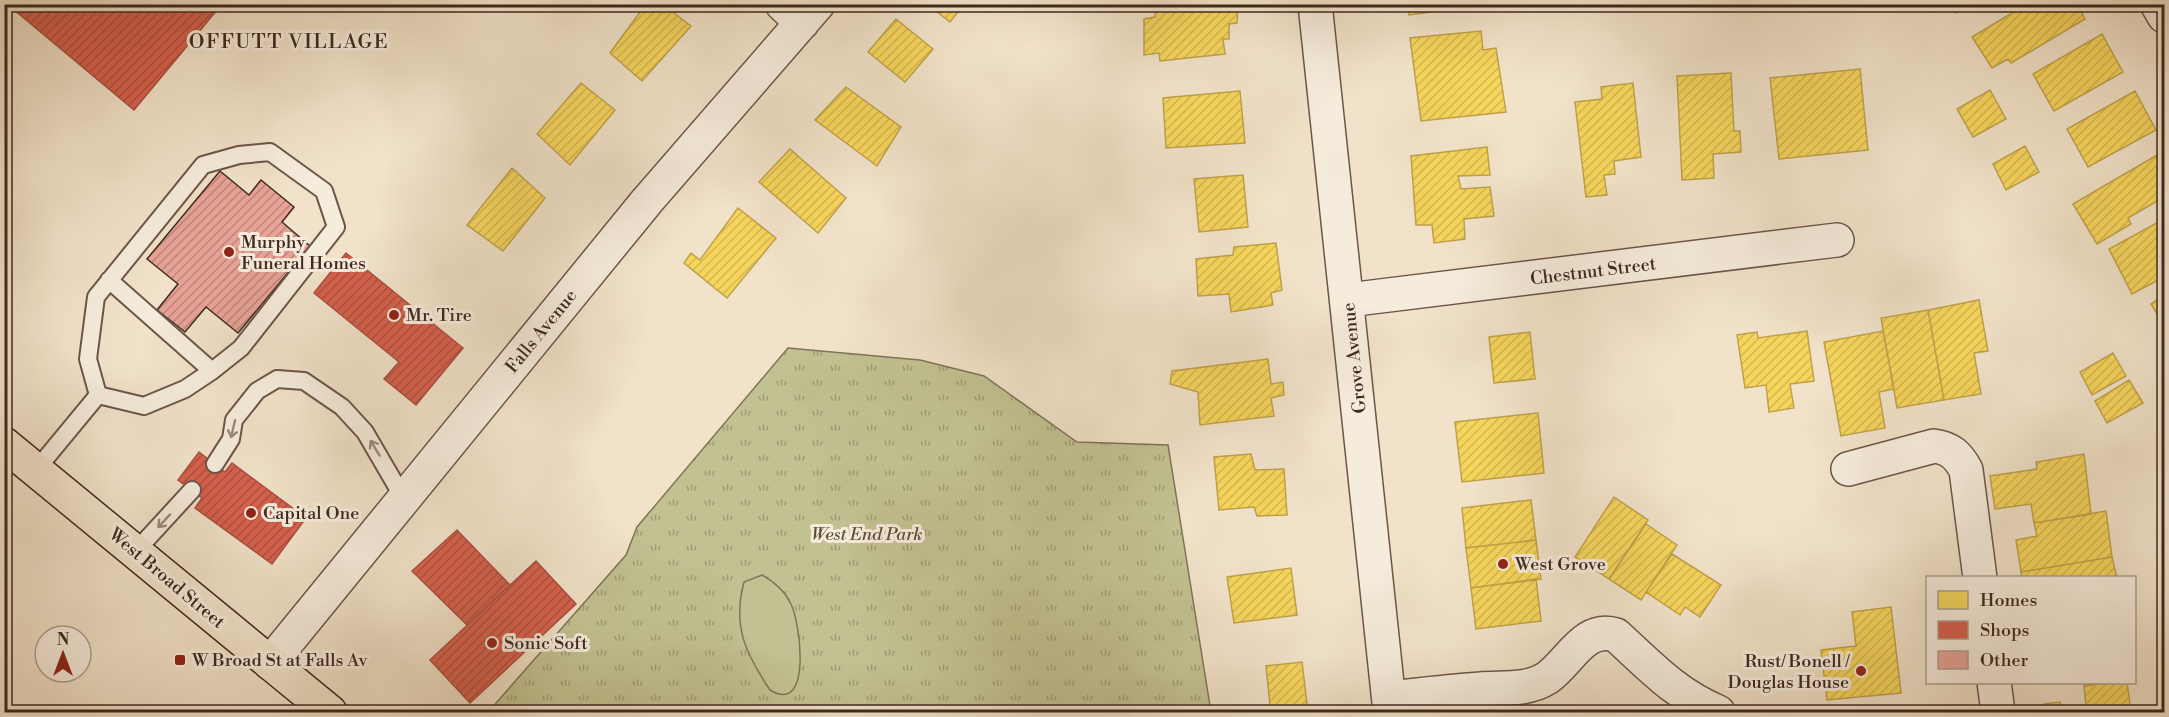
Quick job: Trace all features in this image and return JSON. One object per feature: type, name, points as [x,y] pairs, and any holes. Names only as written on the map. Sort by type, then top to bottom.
[{"type":"main road","name":"West Broad Street","points":[[4,444],[330,712]]},
{"type":"street","name":"Grove Avenue","points":[[1315,4],[1390,705]]},
{"type":"street","points":[[2157,4],[2164,16]]},
{"type":"street","name":"Falls Avenue","points":[[270,663],[801,11]]},
{"type":"street","name":"Chestnut Street","points":[[1348,300],[1837,240]]},
{"type":"street","points":[[1848,469],[1934,446],[1947,448],[1960,458],[1966,470],[1980,576]]},
{"type":"street","points":[[1390,705],[1480,689],[1533,684],[1548,677],[1592,635],[1605,632],[1616,635],[1674,689],[1698,704],[1718,712]]},
{"type":"street","points":[[1994,684],[1998,712]]},
{"type":"lane","points":[[270,152],[324,190],[336,227],[241,348],[185,389],[144,406],[98,395],[88,359],[96,297],[203,165],[239,155],[270,152]]},
{"type":"lane","points":[[109,280],[212,371]]},
{"type":"lane","points":[[215,464],[231,439],[234,420],[257,391],[277,379],[304,381],[342,407],[365,432],[405,498]]},
{"type":"lane","points":[[36,470],[98,395]]},
{"type":"lane","points":[[135,552],[192,490]]},
{"type":"green space","name":"West End Park","points":[[788,348],[920,360],[984,376],[1077,442],[1168,445],[1211,712],[493,712],[490,710],[626,555],[637,527]]},
{"type":"green space","points":[[762,575],[779,587],[789,599],[798,629],[800,664],[798,679],[793,690],[784,695],[770,690],[748,652],[741,626],[741,598],[744,582]]},
{"type":"building: Homes","points":[[646,4],[662,4],[691,26],[642,81],[610,53]]},
{"type":"building: Homes","points":[[927,4],[964,4],[950,22]]},
{"type":"building: Homes","points":[[1155,4],[1238,5],[1237,23],[1229,24],[1229,39],[1223,39],[1225,54],[1160,61],[1159,53],[1144,55],[1144,19],[1155,17]]},
{"type":"building: Homes","points":[[1408,4],[1527,5],[1488,10],[1488,5],[1409,15]]},
{"type":"building: Homes","points":[[1952,4],[1972,4],[1956,13]]},
{"type":"building: Homes","points":[[2027,4],[2077,4],[2085,19],[2011,63],[2008,59],[1992,68],[1972,37]]},
{"type":"building: Homes","points":[[896,19],[933,49],[905,82],[868,52]]},
{"type":"building: Homes","points":[[1481,31],[1483,50],[1496,48],[1506,112],[1421,121],[1410,38]]},
{"type":"building: Homes","points":[[2102,34],[2123,72],[2054,111],[2033,74]]},
{"type":"building: Homes","points":[[1860,69],[1868,150],[1779,159],[1770,78]]},
{"type":"building: Homes","points":[[1731,73],[1734,131],[1740,131],[1741,152],[1713,154],[1714,178],[1682,180],[1677,76]]},
{"type":"building: Homes","points":[[581,83],[615,110],[570,165],[537,134]]},
{"type":"building: Homes","points":[[1633,83],[1641,157],[1614,161],[1615,174],[1604,175],[1607,195],[1586,197],[1575,102],[1602,99],[1601,87]]},
{"type":"building: Homes","points":[[846,87],[901,127],[877,166],[815,120]]},
{"type":"building: Homes","points":[[1990,90],[2006,119],[1973,137],[1957,109]]},
{"type":"building: Homes","points":[[1240,91],[1245,143],[1166,148],[1163,98]]},
{"type":"building: Homes","points":[[2135,91],[2156,130],[2088,167],[2067,129]]},
{"type":"building: Homes","points":[[2025,146],[2039,172],[2006,190],[1993,164]]},
{"type":"building: Homes","points":[[1487,147],[1490,175],[1458,176],[1461,189],[1490,187],[1494,216],[1464,219],[1465,239],[1434,243],[1432,225],[1416,225],[1411,156]]},
{"type":"building: Homes","points":[[790,149],[846,198],[818,233],[759,182]]},
{"type":"building: Homes","points":[[2157,155],[2164,169],[2164,197],[2128,218],[2131,224],[2097,244],[2073,204]]},
{"type":"building: Homes","points":[[512,168],[545,198],[503,251],[467,225]]},
{"type":"building: Homes","points":[[1243,175],[1248,227],[1199,232],[1194,179]]},
{"type":"building: Homes","points":[[738,208],[776,238],[727,298],[684,263],[691,253],[700,260]]},
{"type":"building: Homes","points":[[2164,219],[2164,277],[2132,294],[2109,249]]},
{"type":"building: Homes","points":[[1276,243],[1282,290],[1271,293],[1273,305],[1231,312],[1229,294],[1198,296],[1196,259],[1233,255],[1234,247]]},
{"type":"building: Homes","points":[[2164,295],[2164,326],[2151,304]]},
{"type":"building: Homes","points":[[1979,300],[1988,351],[1974,353],[1981,394],[1944,400],[1928,310]]},
{"type":"building: Homes","points":[[1928,310],[1944,400],[1897,408],[1881,318]]},
{"type":"building: Homes","points":[[1807,331],[1814,381],[1790,384],[1794,408],[1769,412],[1766,385],[1745,388],[1737,335],[1757,332],[1758,338]]},
{"type":"building: Homes","points":[[1883,331],[1894,389],[1879,392],[1885,428],[1841,436],[1824,342]]},
{"type":"building: Homes","points":[[1530,332],[1535,379],[1494,383],[1489,337]]},
{"type":"building: Homes","points":[[2113,353],[2126,376],[2092,395],[2080,372]]},
{"type":"building: Homes","points":[[1268,359],[1271,384],[1283,382],[1284,395],[1271,398],[1274,416],[1200,425],[1198,392],[1170,384],[1172,371]]},
{"type":"building: Homes","points":[[2129,380],[2143,403],[2107,423],[2095,401]]},
{"type":"building: Homes","points":[[1538,413],[1544,473],[1462,482],[1455,422]]},
{"type":"building: Homes","points":[[1251,454],[1255,470],[1284,469],[1287,515],[1257,516],[1254,507],[1219,510],[1214,457]]},
{"type":"building: Homes","points":[[2084,454],[2091,514],[2034,523],[2031,504],[1995,509],[1990,476],[2037,469],[2036,462]]},
{"type":"building: Homes","points":[[1614,497],[1648,520],[1609,579],[1575,557]]},
{"type":"building: Homes","points":[[1531,500],[1536,540],[1466,548],[1462,508]]},
{"type":"building: Homes","points":[[2106,511],[2112,557],[2021,572],[2016,540],[2037,536],[2034,523]]},
{"type":"building: Homes","points":[[1646,524],[1677,545],[1641,600],[1609,579]]},
{"type":"building: Homes","name":"West Grove","points":[[1536,540],[1541,579],[1471,588],[1466,548]]},
{"type":"building: Homes","points":[[1672,554],[1721,585],[1700,617],[1685,607],[1680,615],[1646,592]]},
{"type":"building: Homes","points":[[2112,557],[2117,576],[2022,576],[2021,572]]},
{"type":"building: Homes","points":[[1291,568],[1297,615],[1234,623],[1227,577]]},
{"type":"building: Homes","points":[[1536,579],[1541,621],[1476,629],[1471,588]]},
{"type":"building: Homes","name":"Rust/ Bonell / Douglas House","points":[[1891,607],[1901,693],[1827,700],[1821,650],[1856,646],[1852,612]]},
{"type":"building: Homes","points":[[1302,662],[1308,712],[1264,712],[1263,707],[1270,706],[1266,666]]},
{"type":"building: Homes","points":[[2127,684],[2131,712],[2045,712],[2044,704],[2060,702],[2061,709],[2086,706],[2084,686]]},
{"type":"building: Shops","points":[[7,4],[222,4],[134,110]]},
{"type":"building: Shops","points":[[346,253],[463,348],[416,405],[384,379],[399,362],[314,293]]},
{"type":"building: Shops","name":"Capital One","points":[[199,452],[225,472],[232,463],[306,518],[272,564],[195,508],[202,498],[178,480]]},
{"type":"building: Shops","points":[[457,530],[510,585],[467,625],[412,571]]},
{"type":"building: Shops","name":"Sonic Soft","points":[[536,561],[576,604],[470,703],[430,660]]},
{"type":"building: Other","name":"Murphy Funeral Homes","points":[[220,171],[249,195],[261,180],[294,207],[282,222],[310,246],[238,333],[206,307],[185,332],[157,310],[178,284],[147,259]]},
{"type":"place","name":"Murphy Funeral Homes","points":[[229,252]]},
{"type":"place","name":"Mr. Tire","points":[[394,315]]},
{"type":"place","name":"Capital One","points":[[251,513]]},
{"type":"place","name":"West Grove","points":[[1503,564]]},
{"type":"place","name":"Sonic Soft","points":[[492,643]]},
{"type":"place","name":"W Broad St at Falls Av","points":[[180,660]]},
{"type":"place","name":"Rust/ Bonell / Douglas House","points":[[1861,671]]},
{"type":"district","name":"OFFUTT VILLAGE","points":[[289,41]]}]
